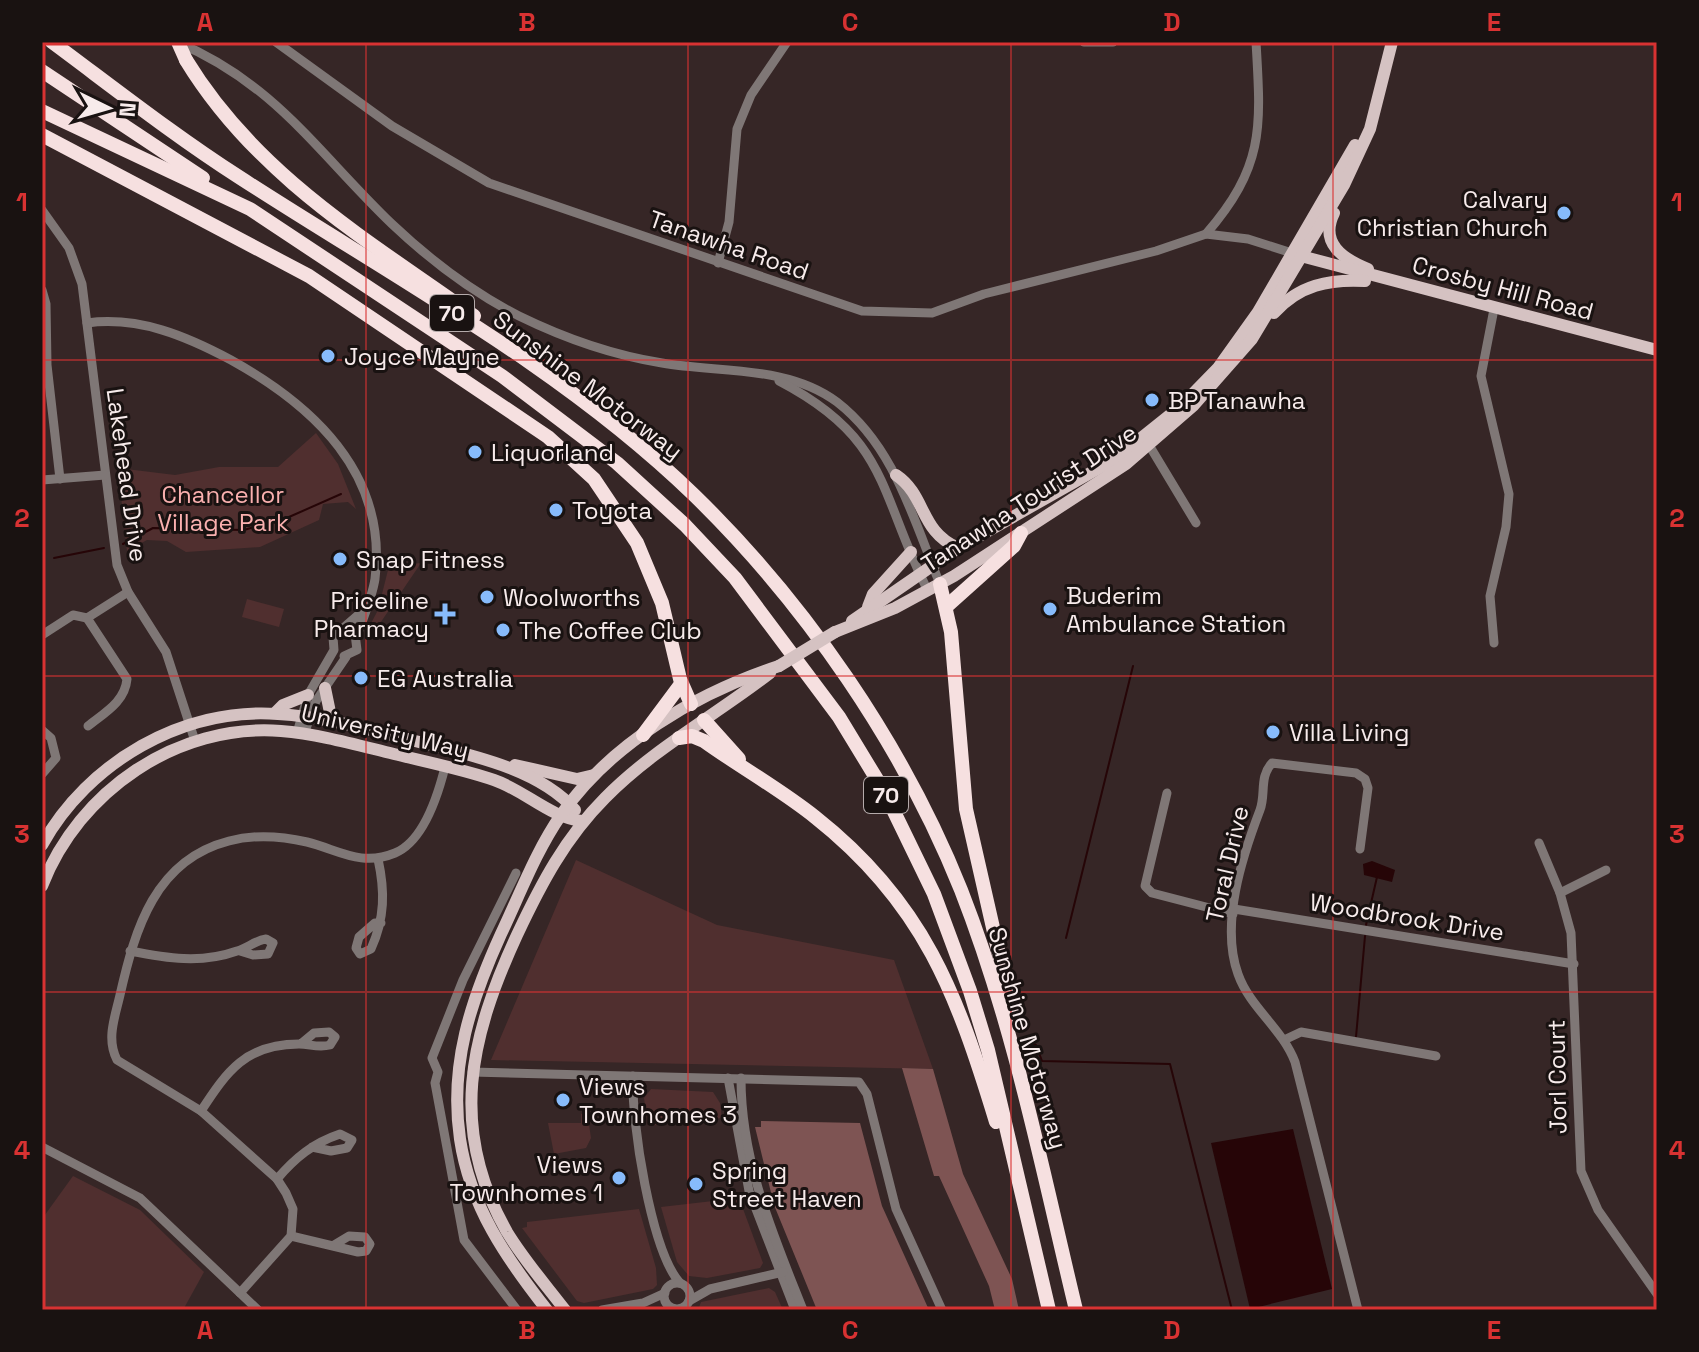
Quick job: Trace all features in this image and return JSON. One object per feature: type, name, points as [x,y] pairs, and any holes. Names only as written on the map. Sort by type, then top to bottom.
[{"type":"highway","name":"Sunshine Motorway","points":[[52,42],[234,174],[467,322],[555,382],[660,465],[727,529],[810,629],[880,732],[915,794],[959,886],[993,978],[1076,1310]]},
{"type":"highway","points":[[177,42],[225,119],[268,164],[353,230],[612,414],[660,465]]},
{"type":"highway","name":"70","points":[[42,71],[250,209]]},
{"type":"highway","name":"Sunshine Motorway","points":[[42,111],[250,209],[513,384],[617,463],[685,525],[770,621],[867,762],[934,894],[988,1050],[1049,1310]]},
{"type":"highway","points":[[42,135],[309,276],[548,437],[594,479],[637,543],[662,603],[681,684],[691,704]]},
{"type":"highway","points":[[947,606],[1014,546],[1021,533]]},
{"type":"highway","points":[[934,588],[947,606],[966,809],[1019,1040],[1045,1181]]},
{"type":"highway","points":[[643,735],[681,684]]},
{"type":"highway","points":[[704,720],[750,772]]},
{"type":"highway","points":[[679,738],[700,738],[813,815],[853,849],[886,885],[930,948],[964,1020],[1034,1249]]},
{"type":"main road","name":"Tanawha Tourist Drive","points":[[841,629],[868,607],[958,548],[1147,441],[1218,368],[1297,255],[1355,163],[1392,42]]},
{"type":"main road","name":"Tanawha Tourist Drive","points":[[565,1310],[515,1245],[490,1195],[474,1137],[472,1072],[478,1033],[501,969],[543,881],[582,821],[615,788],[779,666],[841,629],[934,588],[1021,533],[1193,406],[1252,339],[1349,158],[1380,88]]},
{"type":"main road","points":[[1355,163],[1330,221],[1333,245],[1349,261],[1400,283]]},
{"type":"main road","name":"Crosby Hill Road","points":[[1297,255],[1657,350]]},
{"type":"main road","points":[[1252,339],[1285,301],[1315,284],[1337,279],[1400,283]]},
{"type":"main road","points":[[896,475],[911,485],[933,532],[958,548]]},
{"type":"main road","points":[[868,607],[873,594],[911,552]]},
{"type":"main road","name":"Tanawha Tourist Drive","points":[[547,1310],[504,1254],[477,1202],[460,1139],[458,1071],[465,1028],[478,987],[542,847],[570,804],[603,769],[643,735],[691,704],[745,678],[779,666]]},
{"type":"main road","points":[[325,688],[332,722]]},
{"type":"main road","points":[[275,713],[283,705],[308,695]]},
{"type":"main road","points":[[691,704],[704,720]]},
{"type":"main road","name":"University Way","points":[[42,845],[70,805],[105,770],[152,740],[190,724],[220,717],[275,713],[332,722],[481,757],[545,786],[570,804],[582,821]]},
{"type":"main road","name":"University Way","points":[[42,886],[70,832],[109,789],[145,764],[195,741],[243,732],[301,733],[445,767],[505,784],[561,815],[582,821]]},
{"type":"main road","points":[[445,767],[449,750]]},
{"type":"main road","points":[[481,757],[577,779],[603,769]]},
{"type":"main road","points":[[458,1071],[472,1072]]},
{"type":"street","points":[[177,42],[218,61],[273,99],[417,247],[492,301],[546,329],[610,351],[659,363],[796,381],[836,401],[874,439],[896,475],[933,566],[934,588]]},
{"type":"street","name":"Tanawha Road","points":[[276,42],[392,126],[489,183],[862,311],[932,313],[984,294],[1156,251],[1206,234],[1248,239],[1297,255]]},
{"type":"street","points":[[718,263],[729,222],[737,129],[751,95],[787,42]]},
{"type":"street","points":[[1084,42],[1113,42]]},
{"type":"street","points":[[1206,234],[1239,193],[1256,148],[1260,120],[1256,42]]},
{"type":"street","name":"Lakehead Drive","points":[[42,210],[63,236],[75,260],[87,323],[114,551],[128,592],[166,652],[195,741]]},
{"type":"street","points":[[42,290],[46,304],[47,415],[60,479]]},
{"type":"street","points":[[1494,309],[1481,376],[1509,494],[1506,527],[1490,596],[1494,643]]},
{"type":"street","points":[[87,323],[132,321],[185,338],[274,385],[322,424],[357,474],[374,536],[375,578],[357,636],[357,650],[346,657],[305,717]]},
{"type":"street","points":[[769,376],[821,404],[855,436],[878,470],[920,575],[934,588]]},
{"type":"street","points":[[1147,441],[1196,523]]},
{"type":"street","points":[[42,480],[105,475]]},
{"type":"street","points":[[42,635],[73,615],[87,618],[128,592]]},
{"type":"street","points":[[301,733],[308,695],[334,650],[333,637],[364,610]]},
{"type":"street","points":[[87,618],[127,679],[126,689],[116,704],[88,726]]},
{"type":"street","points":[[345,629],[357,636]]},
{"type":"street","points":[[334,650],[346,657]]},
{"type":"street","points":[[42,730],[51,738],[56,758],[42,774]]},
{"type":"street","name":"Toral Drive","points":[[1358,1310],[1295,1062],[1284,1040],[1242,984],[1232,950],[1233,912],[1262,804],[1264,776],[1272,763],[1356,773],[1365,779],[1368,788],[1360,849]]},
{"type":"street","points":[[240,1293],[291,1236],[293,1209],[277,1179],[201,1111],[128,1070],[113,1052],[111,1033],[140,919],[158,888],[189,859],[228,841],[256,836],[281,837],[310,843],[347,857],[378,859],[401,850],[414,838],[438,792],[445,767]]},
{"type":"street","name":"Woodbrook Drive","points":[[1167,793],[1145,886],[1152,893],[1233,912],[1574,964]]},
{"type":"street","name":"Jorl Court","points":[[1539,843],[1560,893],[1571,933],[1581,1171],[1598,1210],[1657,1294]]},
{"type":"street","points":[[378,859],[383,880],[381,923]]},
{"type":"street","points":[[1560,893],[1606,870]]},
{"type":"street","points":[[516,873],[436,1041],[432,1059],[438,1072],[435,1083],[464,1240],[517,1310]]},
{"type":"street","points":[[130,951],[181,960],[240,951]]},
{"type":"street","points":[[1284,1040],[1307,1033],[1436,1056]]},
{"type":"street","points":[[201,1111],[236,1063],[262,1051],[302,1043]]},
{"type":"street","points":[[438,1072],[458,1071]]},
{"type":"street","points":[[472,1072],[859,1082],[867,1094],[896,1209],[942,1310]]},
{"type":"street","points":[[633,1076],[632,1096],[649,1199],[665,1260],[666,1291],[672,1307]]},
{"type":"street","points":[[728,1078],[749,1191],[782,1272],[803,1310]]},
{"type":"street","points":[[741,1078],[748,1150],[795,1310]]},
{"type":"street","points":[[42,1147],[140,1198],[258,1310]]},
{"type":"street","points":[[277,1179],[312,1147]]},
{"type":"street","points":[[291,1236],[334,1245]]},
{"type":"street","points":[[665,1260],[689,1291],[688,1305]]},
{"type":"street","points":[[602,1310],[643,1303],[681,1308],[710,1289],[782,1272]]},
{"type":"street","points":[[643,1303],[682,1284],[710,1289]]},
{"type":"green space","name":"Chancellor Village Park","points":[[316,433],[338,464],[356,509],[348,502],[323,504],[319,520],[260,547],[186,552],[167,541],[147,540],[127,551],[118,468],[175,475],[219,467],[278,467]]},
{"type":"green space","points":[[421,563],[370,638],[367,631],[378,610],[389,566]]},
{"type":"green space","points":[[247,599],[284,609],[279,627],[242,617]]},
{"type":"green space","points":[[576,860],[717,925],[894,960],[933,1069],[491,1060]]},
{"type":"green space","points":[[651,1089],[713,1092],[720,1103],[722,1118],[648,1126],[644,1098]]},
{"type":"green space","points":[[587,1111],[591,1138],[586,1148],[554,1154],[548,1123],[581,1123],[581,1114]]},
{"type":"green space","points":[[73,1176],[140,1210],[204,1272],[183,1310],[42,1310],[42,1219]]},
{"type":"green space","points":[[739,1198],[763,1263],[760,1268],[707,1278],[689,1276],[677,1262],[661,1207]]},
{"type":"green space","points":[[639,1209],[656,1268],[657,1285],[653,1289],[584,1303],[577,1301],[522,1228],[527,1227],[527,1222]]},
{"type":"green space","points":[[769,1288],[775,1292],[783,1310],[698,1310],[701,1302]]},
{"type":"shaded area","points":[[1372,861],[1395,870],[1392,882],[1364,875],[1363,864]]},
{"type":"shaded area","points":[[902,1068],[933,1069],[963,1174],[1012,1279],[1019,1310],[995,1310],[989,1286],[939,1176],[934,1176]]},
{"type":"shaded area","points":[[761,1121],[860,1123],[882,1206],[929,1310],[817,1310],[774,1205],[755,1127],[761,1127]]},
{"type":"shaded area","points":[[1293,1129],[1332,1289],[1250,1309],[1211,1143]]},
{"type":"waterway","points":[[123,544],[153,528],[244,530],[289,517],[341,494]]},
{"type":"waterway","points":[[54,558],[104,548]]},
{"type":"waterway","points":[[1066,938],[1133,666]]},
{"type":"waterway","points":[[1366,925],[1377,877]]},
{"type":"waterway","points":[[1356,1037],[1365,936]]},
{"type":"waterway","points":[[1027,1044],[1036,1045],[1042,1061],[1170,1064],[1232,1310]]},
{"type":"place","name":"Calvary Christian Church","points":[[1564,213]]},
{"type":"place","name":"Joyce Mayne","points":[[328,356]]},
{"type":"place","name":"BP Tanawha","points":[[1152,400]]},
{"type":"place","name":"Liquorland","points":[[475,452]]},
{"type":"place","name":"Toyota","points":[[556,510]]},
{"type":"place","name":"Snap Fitness","points":[[340,559]]},
{"type":"place","name":"Woolworths","points":[[487,597]]},
{"type":"place","name":"Buderim Ambulance Station","points":[[1050,609]]},
{"type":"place","name":"Priceline Pharmacy","points":[[445,614]]},
{"type":"place","name":"The Coffee Club","points":[[503,630]]},
{"type":"place","name":"EG Australia","points":[[361,678]]},
{"type":"place","name":"Villa Living","points":[[1273,732]]},
{"type":"place","name":"Views Townhomes 3","points":[[563,1100]]},
{"type":"place","name":"Views Townhomes 1","points":[[619,1178]]},
{"type":"place","name":"Spring Street Haven","points":[[696,1184]]}]
